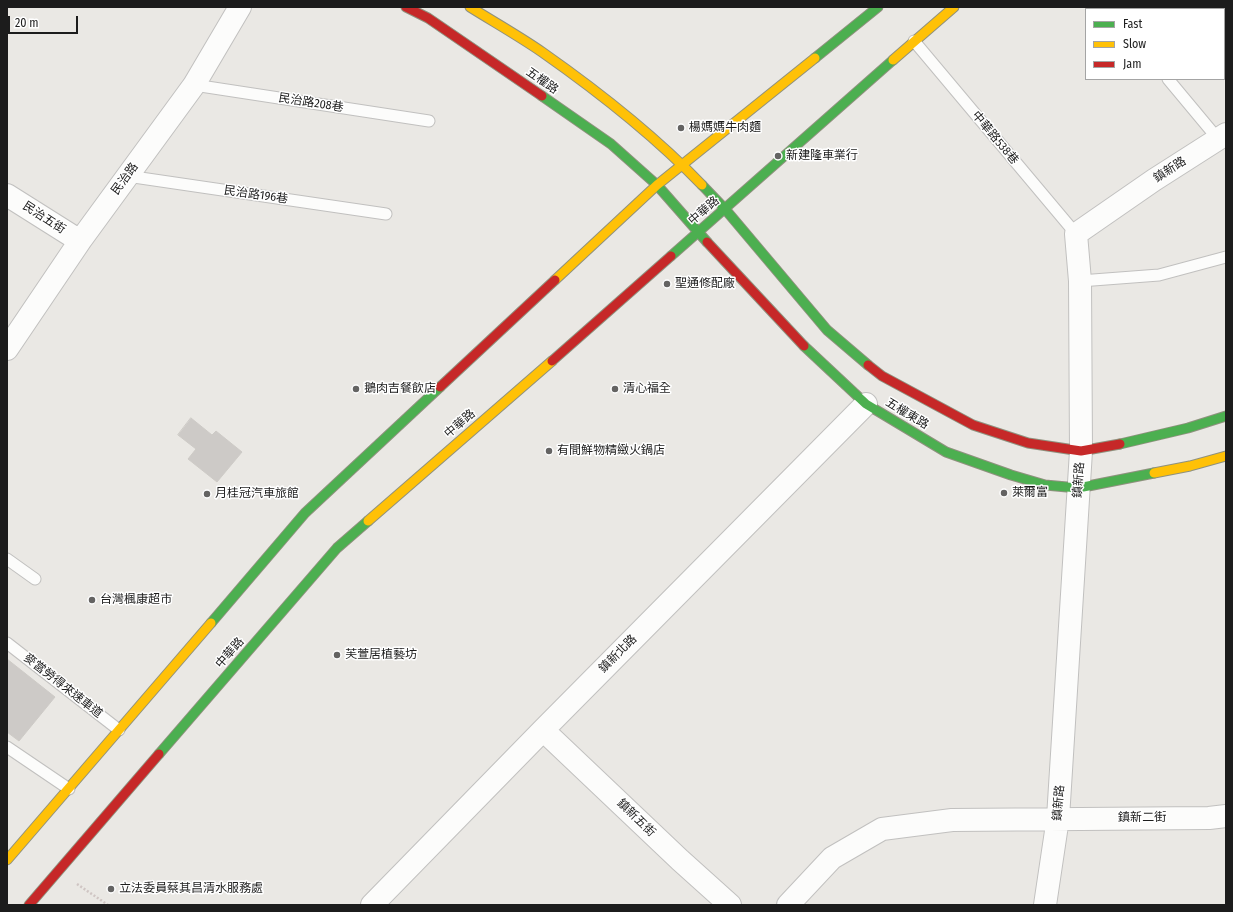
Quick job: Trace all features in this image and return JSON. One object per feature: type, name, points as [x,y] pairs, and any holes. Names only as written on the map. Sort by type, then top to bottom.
[{"type":"main road","name":"五權路","points":[[406,7],[432,13],[611,144],[657,185]]},
{"type":"main road","name":"五權路","points":[[470,7],[542,52],[631,118],[682,164]]},
{"type":"main road","points":[[7,860],[305,513],[657,185],[878,7]]},
{"type":"main road","name":"中華路","points":[[29,905],[337,548],[954,7]]},
{"type":"main road","name":"五權東路","points":[[682,164],[725,209],[827,330],[882,376],[973,425],[1028,444],[1081,451],[1133,442],[1188,428],[1226,416]]},
{"type":"main road","name":"五權東路","points":[[657,185],[698,232],[807,348],[866,404],[946,452],[1011,475],[1045,485],[1078,488],[1190,466],[1226,456]]},
{"type":"street","name":"民治路","points":[[7,349],[80,241],[194,85],[240,7]]},
{"type":"street","name":"鎮新路","points":[[1044,905],[1058,818],[1081,451],[1080,281],[1076,234],[1154,180],[1222,136]]},
{"type":"street","name":"民治五街","points":[[7,194],[80,241]]},
{"type":"street","name":"鎮新北路","points":[[372,905],[866,404]]},
{"type":"street","name":"鎮新五街","points":[[543,730],[680,860],[730,905]]},
{"type":"street","name":"鎮新二街","points":[[788,905],[832,858],[882,829],[952,820],[1209,818],[1226,816]]},
{"type":"lane","name":"中華路538巷","points":[[914,41],[1076,234]]},
{"type":"lane","points":[[1169,80],[1222,136]]},
{"type":"lane","name":"民治路208巷","points":[[194,85],[429,121]]},
{"type":"lane","name":"民治路196巷","points":[[127,176],[386,214]]},
{"type":"lane","points":[[1080,281],[1159,274],[1226,257]]},
{"type":"lane","points":[[7,559],[36,579]]},
{"type":"lane","name":"麥當勞得來速車道","points":[[7,643],[119,730]]},
{"type":"lane","points":[[7,747],[68,789]]},
{"type":"path","points":[[58,872],[108,905]]},
{"type":"building","points":[[191,418],[212,435],[216,431],[242,452],[217,482],[188,459],[196,449],[178,435]]},
{"type":"building","points":[[7,659],[55,697],[19,741],[7,732]]},
{"type":"traffic: fast","points":[[815,58],[878,7]]},
{"type":"traffic: fast","points":[[671,256],[893,60]]},
{"type":"traffic: fast","points":[[542,96],[611,144],[657,185],[707,242]]},
{"type":"traffic: fast","points":[[702,185],[725,209],[827,330],[868,365]]},
{"type":"traffic: fast","points":[[804,346],[866,404],[946,452],[1011,475],[1045,485],[1078,488],[1154,473]]},
{"type":"traffic: fast","points":[[211,623],[305,513],[440,387]]},
{"type":"traffic: fast","points":[[1120,444],[1188,428],[1226,416]]},
{"type":"traffic: fast","points":[[159,754],[337,548],[368,521]]},
{"type":"traffic: slow","points":[[470,7],[533,46],[605,98],[645,131],[702,185]]},
{"type":"traffic: slow","points":[[893,60],[954,7]]},
{"type":"traffic: slow","points":[[555,280],[657,185],[815,58]]},
{"type":"traffic: slow","points":[[368,521],[552,361]]},
{"type":"traffic: slow","points":[[1154,473],[1190,466],[1226,456]]},
{"type":"traffic: slow","points":[[7,860],[211,623]]},
{"type":"traffic: jam","points":[[406,7],[428,18],[542,96]]},
{"type":"traffic: jam","points":[[707,242],[804,346]]},
{"type":"traffic: jam","points":[[552,361],[671,256]]},
{"type":"traffic: jam","points":[[440,387],[555,280]]},
{"type":"traffic: jam","points":[[868,365],[882,376],[973,425],[1028,443],[1081,451],[1120,444]]},
{"type":"traffic: jam","points":[[29,905],[159,754]]},
{"type":"place","name":"楊媽媽牛肉麵","points":[[681,128]]},
{"type":"place","name":"新建隆車業行","points":[[778,156]]},
{"type":"place","name":"聖通修配廠","points":[[667,284]]},
{"type":"place","name":"鵝肉吉餐飲店","points":[[356,389]]},
{"type":"place","name":"清心福全","points":[[615,389]]},
{"type":"place","name":"有間鮮物精緻火鍋店","points":[[549,451]]},
{"type":"place","name":"萊爾富","points":[[1004,493]]},
{"type":"place","name":"月桂冠汽車旅館","points":[[207,494]]},
{"type":"place","name":"台灣楓康超市","points":[[92,600]]},
{"type":"place","name":"芙萱居植藝坊","points":[[337,655]]},
{"type":"place","name":"立法委員蔡其昌清水服務處","points":[[111,889]]}]
